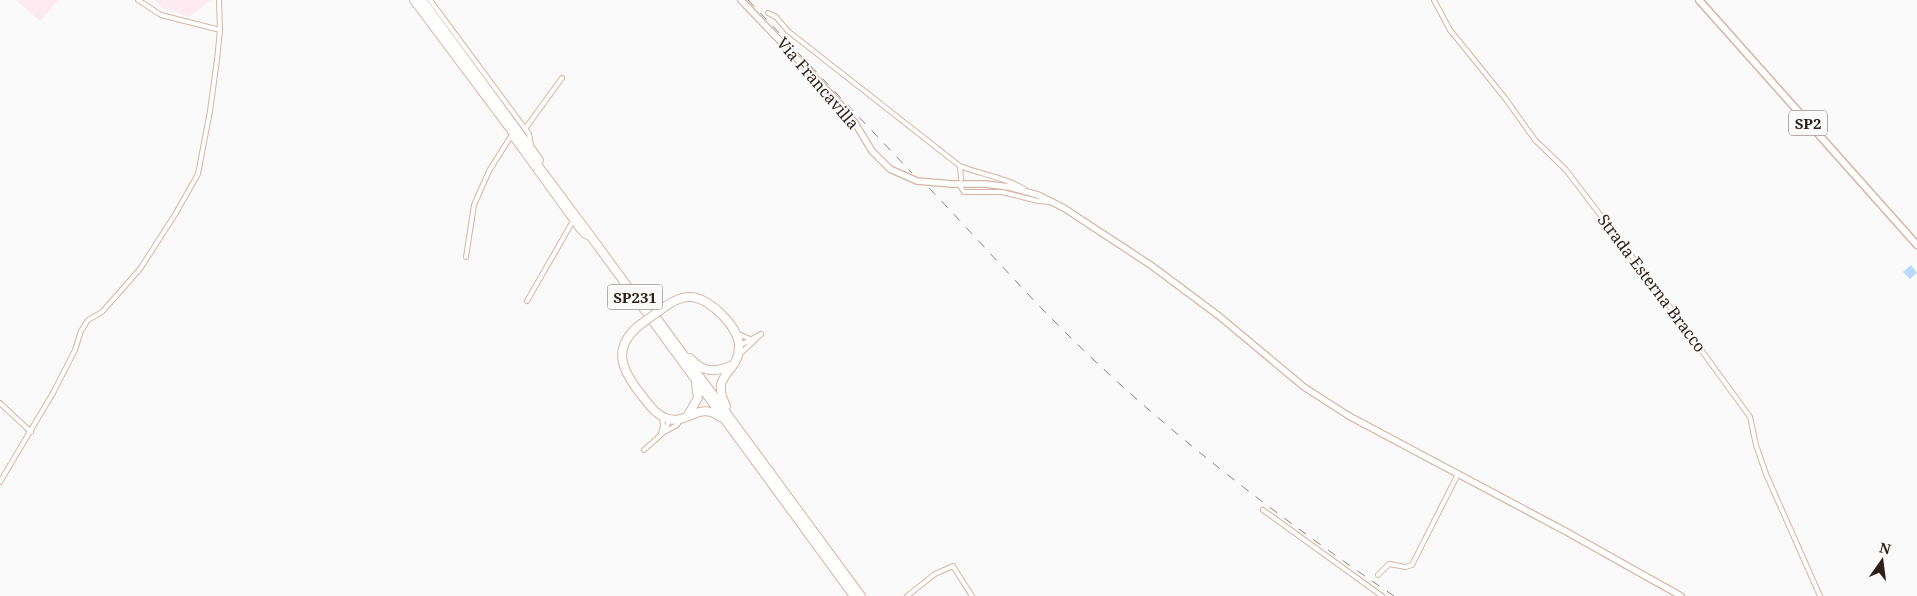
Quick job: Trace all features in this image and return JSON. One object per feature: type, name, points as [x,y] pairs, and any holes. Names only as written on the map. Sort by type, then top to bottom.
[{"type":"highway","name":"SP231","points":[[412,0],[592,238],[853,596]]},
{"type":"highway","name":"SP231","points":[[422,0],[861,596]]},
{"type":"highway","points":[[726,413],[727,408],[720,393],[721,382],[738,356],[739,346],[727,320],[718,311],[700,299],[684,297],[666,306],[628,337],[623,346],[622,358],[624,368],[635,388],[661,416],[671,419],[684,418],[695,412],[711,412],[720,416],[733,432]]},
{"type":"highway","points":[[668,334],[695,364],[703,369],[718,371],[732,366]]},
{"type":"highway","points":[[684,418],[695,405],[698,398],[693,378]]},
{"type":"highway","points":[[834,559],[845,569],[866,596]]},
{"type":"main road","name":"SP2","points":[[1699,0],[1917,245]]},
{"type":"street","points":[[138,0],[161,16],[220,30]]},
{"type":"street","points":[[0,482],[31,432],[75,350],[81,331],[88,320],[102,312],[140,269],[176,213],[198,174],[210,111],[220,30],[218,0]]},
{"type":"street","points":[[412,0],[573,221],[585,236],[592,238]]},
{"type":"street","points":[[430,0],[529,134],[532,150]]},
{"type":"street","name":"Via Francavilla","points":[[741,0],[849,116],[872,151],[890,169],[918,181],[952,184],[1009,184]]},
{"type":"street","name":"Strada Esterna Bracco","points":[[1434,0],[1450,30],[1505,98],[1535,140],[1566,170],[1659,292],[1750,417],[1756,445],[1766,474],[1820,596]]},
{"type":"street","points":[[768,13],[776,17],[788,31],[960,166],[1009,184],[1064,208],[1152,266],[1219,316],[1321,399],[1349,416],[1607,553],[1681,596]]},
{"type":"street","points":[[525,129],[562,78]]},
{"type":"street","points":[[466,257],[474,205],[489,171],[511,136]]},
{"type":"street","points":[[960,166],[960,179]]},
{"type":"street","points":[[960,186],[964,192],[1002,192],[1038,201],[1052,202]]},
{"type":"street","points":[[527,301],[573,221]]},
{"type":"street","points":[[734,332],[752,341]]},
{"type":"street","points":[[739,346],[752,341]]},
{"type":"street","points":[[738,356],[752,341]]},
{"type":"street","points":[[0,403],[31,432]]},
{"type":"street","points":[[660,436],[663,426],[661,416]]},
{"type":"street","points":[[664,432],[670,430],[684,418]]},
{"type":"street","points":[[670,430],[671,419]]},
{"type":"street","points":[[644,450],[664,432],[671,419]]},
{"type":"street","points":[[1378,575],[1389,564],[1406,567],[1412,565],[1458,474]]},
{"type":"street","points":[[1262,510],[1382,596]]},
{"type":"street","points":[[907,596],[935,574],[953,566],[972,596]]},
{"type":"shaded area","points":[[16,0],[58,0],[40,21]]},
{"type":"shaded area","points":[[154,0],[211,0],[189,17],[163,8]]},
{"type":"water","points":[[1911,265],[1917,273],[1910,279],[1903,272]]},
{"type":"railway","points":[[748,0],[912,173]]},
{"type":"railway","points":[[929,188],[1054,321],[1147,409],[1227,475],[1310,537],[1394,596]]}]
